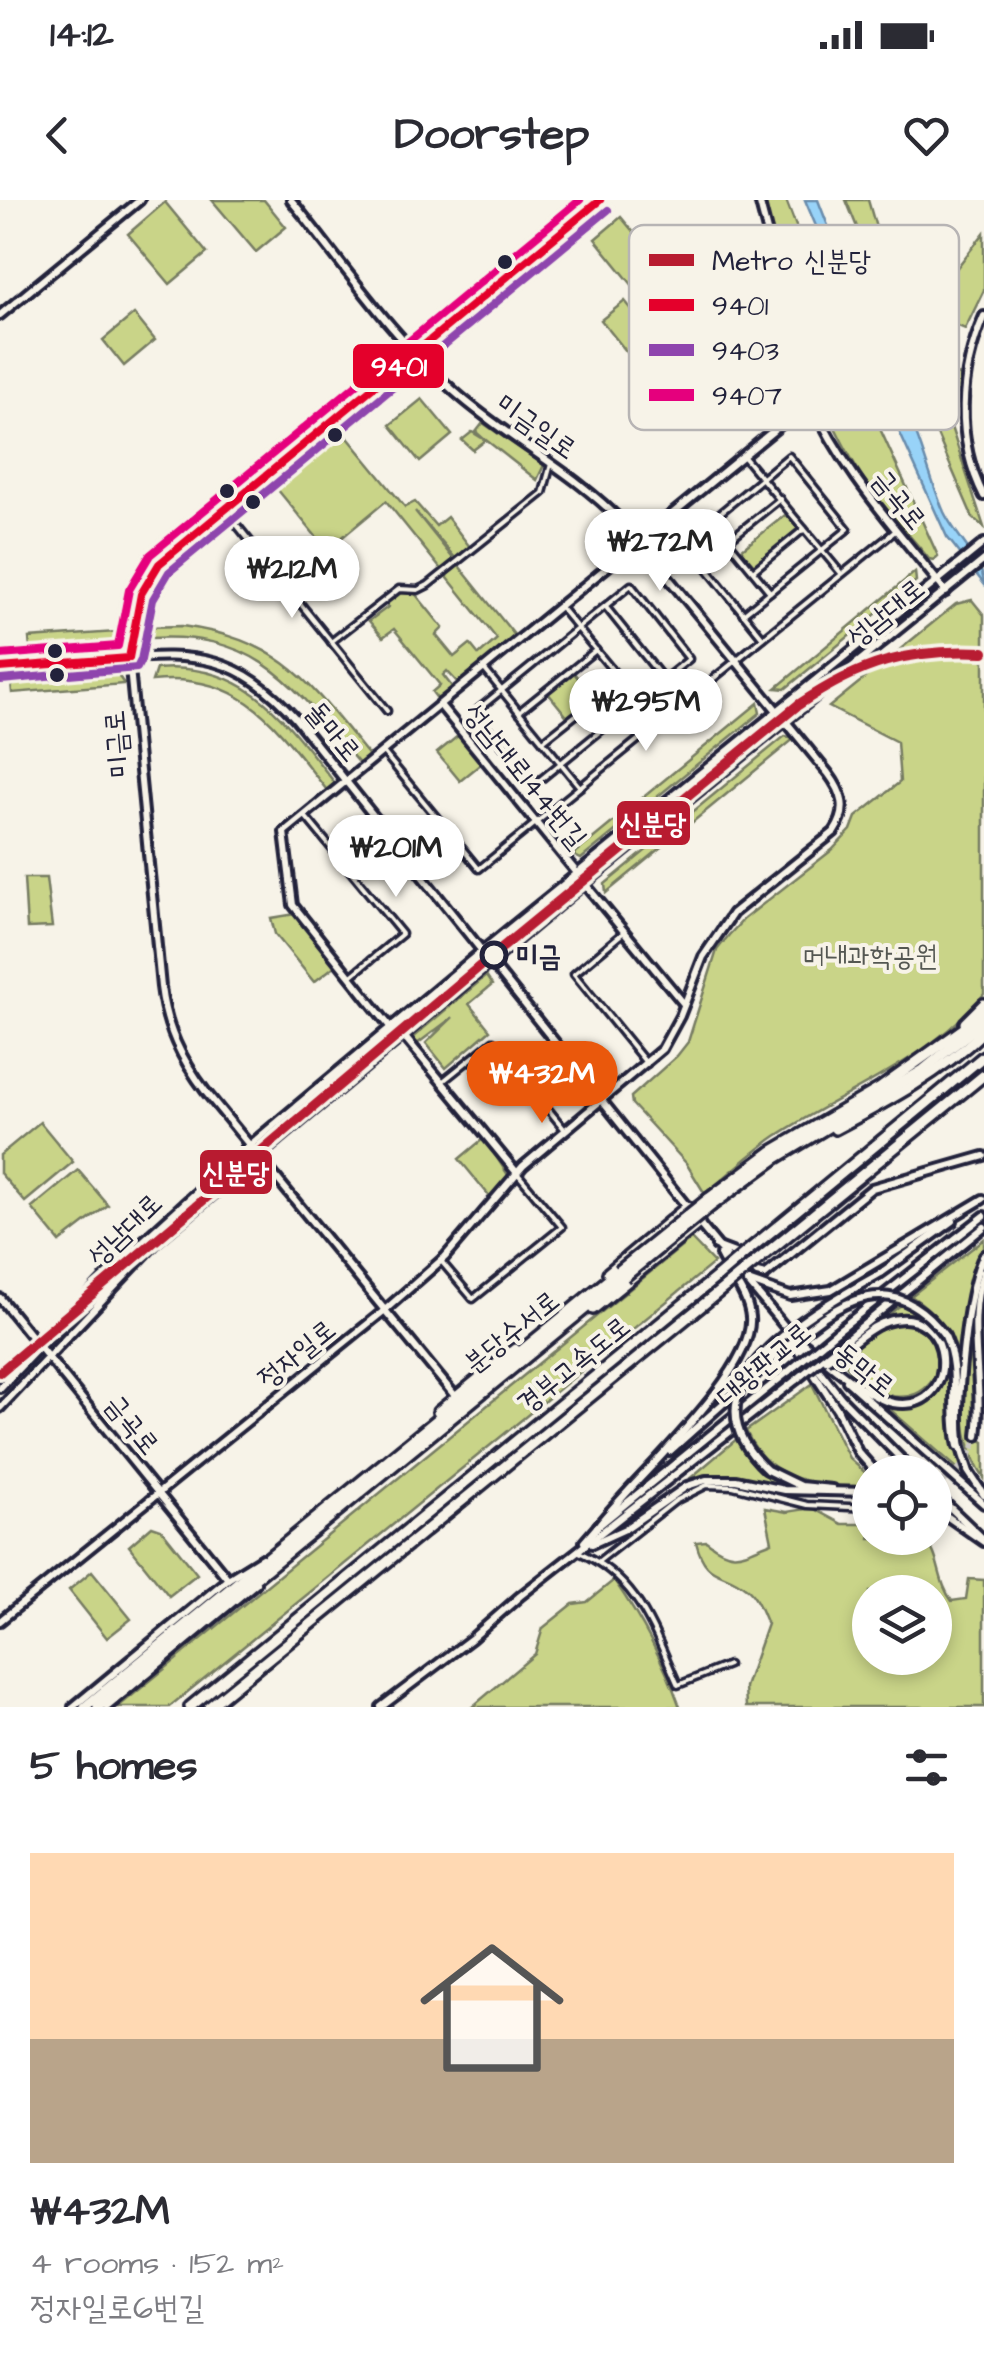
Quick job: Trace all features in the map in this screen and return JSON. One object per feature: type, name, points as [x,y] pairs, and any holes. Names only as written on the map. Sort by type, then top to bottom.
[{"type":"highway","points":[[942,1046],[984,1004]]},
{"type":"highway","name":"분당수서로","points":[[85,1707],[771,1152],[879,1090],[984,1018]]},
{"type":"highway","name":"분당수서로","points":[[710,1202],[800,1142],[923,1070],[984,1018]]},
{"type":"highway","points":[[800,1142],[824,1135],[896,1098],[937,1072],[984,1031]]},
{"type":"highway","name":"경부고속도로","points":[[190,1707],[984,1056]]},
{"type":"highway","name":"경부고속도로","points":[[210,1707],[984,1074]]},
{"type":"highway","points":[[415,1443],[430,1419],[687,1207]]},
{"type":"highway","points":[[415,1443],[441,1432],[698,1223]]},
{"type":"highway","name":"분당수서로","points":[[98,1707],[273,1557]]},
{"type":"main road","points":[[0,315],[140,200]]},
{"type":"main road","name":"미금일로","points":[[291,200],[415,352],[481,414],[606,506],[640,542],[837,785],[843,800],[842,817],[834,832],[725,922],[703,957],[668,1040],[647,1064],[601,1101]]},
{"type":"main road","name":"미금로","points":[[456,1397],[184,1061],[166,1020],[129,658],[136,610],[159,564],[600,200]]},
{"type":"main road","name":"금곡로","points":[[759,200],[766,225]]},
{"type":"main road","points":[[984,316],[971,353],[964,408],[972,470],[984,496]]},
{"type":"main road","points":[[391,1028],[296,911],[284,832],[775,430]]},
{"type":"main road","name":"금곡로","points":[[826,430],[844,464],[946,592]]},
{"type":"main road","name":"성남대로","points":[[0,1388],[149,1234],[250,1145],[984,543]]},
{"type":"main road","name":"성남대로","points":[[0,1408],[143,1255],[258,1155],[984,560]]},
{"type":"main road","name":"돌마로","points":[[0,668],[187,655],[242,673],[289,711],[492,960],[714,1246],[800,1345]]},
{"type":"main road","name":"성남대로144번길","points":[[440,705],[576,874]]},
{"type":"main road","points":[[585,884],[684,1004]]},
{"type":"main road","points":[[404,1035],[517,1173]]},
{"type":"main road","name":"정자일로","points":[[0,1621],[385,1310],[441,1260],[517,1173],[601,1101]]},
{"type":"main road","points":[[714,1246],[737,1254],[757,1273],[765,1275],[872,1188],[984,1156]]},
{"type":"main road","points":[[852,1491],[800,1486],[767,1470],[751,1454],[740,1431],[738,1407],[745,1376],[784,1333],[881,1273],[983,1198]]},
{"type":"main road","points":[[744,1279],[790,1296],[820,1293],[865,1272],[983,1198]]},
{"type":"main road","name":"대왕판교로","points":[[577,1551],[597,1526],[984,1213]]},
{"type":"main road","name":"대왕판교로","points":[[381,1707],[846,1343],[984,1227]]},
{"type":"main road","points":[[648,1470],[726,1377],[747,1340],[747,1302],[714,1246]]},
{"type":"main road","points":[[969,1472],[960,1442],[960,1410],[971,1286],[984,1255]]},
{"type":"main road","points":[[977,1436],[983,1411],[978,1294],[984,1272]]},
{"type":"main road","points":[[597,1526],[648,1470],[828,1312],[861,1298],[879,1296],[910,1303],[928,1314],[945,1336],[955,1370],[954,1428],[969,1472],[984,1495]]},
{"type":"main road","name":"금곡로","points":[[0,1298],[228,1580]]},
{"type":"main road","points":[[774,1316],[837,1409],[861,1455]]},
{"type":"main road","points":[[790,1332],[864,1388],[894,1403],[926,1396],[936,1386],[943,1368],[942,1350],[934,1335],[912,1321],[886,1322],[846,1343]]},
{"type":"main road","name":"동막로","points":[[800,1345],[841,1398],[897,1455]]},
{"type":"main road","name":"동막로","points":[[800,1345],[868,1398],[984,1504]]},
{"type":"main road","points":[[577,1551],[625,1529],[687,1486],[706,1480],[736,1480],[784,1490],[852,1492]]},
{"type":"main road","points":[[952,1510],[984,1541]]},
{"type":"main road","points":[[952,1519],[984,1541]]},
{"type":"main road","points":[[73,1707],[228,1580],[273,1557]]},
{"type":"main road","points":[[107,1707],[255,1584],[273,1557]]},
{"type":"street","points":[[744,456],[842,574]]},
{"type":"street","points":[[685,542],[789,456],[848,529],[744,614]]},
{"type":"street","points":[[332,642],[399,590],[428,586],[543,493],[551,464]]},
{"type":"street","points":[[728,541],[780,500]]},
{"type":"street","points":[[224,510],[388,711]]},
{"type":"street","points":[[668,520],[763,638]]},
{"type":"street","points":[[712,520],[770,592]]},
{"type":"street","points":[[753,572],[804,529]]},
{"type":"street","points":[[383,752],[479,869],[896,530]]},
{"type":"street","points":[[631,585],[690,658],[534,785],[475,712],[605,606],[631,585]]},
{"type":"street","points":[[605,606],[664,680]]},
{"type":"street","points":[[560,607],[656,724]]},
{"type":"street","points":[[519,712],[596,650]]},
{"type":"street","points":[[485,669],[580,786]]},
{"type":"street","points":[[543,742],[620,680]]},
{"type":"street","points":[[304,815],[402,934],[350,976]]},
{"type":"street","points":[[624,932],[574,974],[647,1064]]},
{"type":"street","points":[[442,1082],[492,1041],[565,1130]]},
{"type":"street","points":[[441,1260],[473,1300],[562,1228],[517,1173]]},
{"type":"street","points":[[599,1561],[675,1501],[707,1485],[733,1486],[808,1505],[852,1507]]},
{"type":"street","points":[[577,1551],[599,1561],[639,1599],[678,1684],[728,1665]]},
{"type":"green space","points":[[212,200],[264,200],[286,227],[256,252]]},
{"type":"green space","points":[[763,200],[786,200],[796,225],[769,225]]},
{"type":"green space","points":[[846,200],[868,200],[875,225],[856,225]]},
{"type":"green space","points":[[165,202],[207,253],[170,284],[128,234]]},
{"type":"green space","points":[[621,217],[629,227],[629,281],[595,239]]},
{"type":"green space","points":[[984,233],[984,290],[965,329],[959,326],[959,265]]},
{"type":"green space","points":[[625,301],[629,306],[629,355],[601,320]]},
{"type":"green space","points":[[134,314],[155,340],[124,366],[103,340]]},
{"type":"green space","points":[[422,399],[452,435],[420,462],[390,425]]},
{"type":"green space","points":[[483,423],[544,465],[537,480],[486,440],[473,450],[462,440],[472,432],[485,440],[476,432]]},
{"type":"green space","points":[[340,428],[405,507],[415,502],[436,526],[447,517],[470,547],[456,559],[415,511],[516,637],[459,684],[447,671],[443,675],[453,688],[438,700],[432,692],[440,685],[394,629],[383,637],[369,621],[388,607],[385,603],[402,591],[413,591],[443,628],[436,635],[454,657],[470,644],[479,655],[497,639],[386,501],[327,550],[273,484]]},
{"type":"green space","points":[[837,430],[881,430],[938,556],[934,560],[929,559],[873,492]]},
{"type":"green space","points":[[935,430],[952,430],[984,527],[973,518]]},
{"type":"green space","points":[[789,512],[803,529],[756,567],[741,550]]},
{"type":"green space","points":[[915,572],[916,581],[785,689],[776,688]]},
{"type":"green space","name":"머내과학공원","points":[[972,600],[984,615],[984,994],[938,1038],[886,1073],[776,1136],[705,1194],[686,1163],[632,1104],[631,1097],[688,1042],[717,950],[729,935],[832,850],[851,830],[856,817],[900,782],[897,742],[829,707],[956,604]]},
{"type":"green space","points":[[182,626],[246,642],[271,654],[311,687],[371,758],[361,766],[295,690],[248,655],[221,644],[145,635],[145,627]]},
{"type":"green space","points":[[116,632],[111,644],[30,650],[29,638]]},
{"type":"green space","points":[[156,669],[188,669],[215,675],[261,699],[299,737],[335,783],[334,791],[330,794],[256,709],[212,685],[184,680],[152,681]]},
{"type":"green space","points":[[574,673],[594,698],[569,719],[548,693]]},
{"type":"green space","points":[[118,675],[124,684],[12,693],[11,682]]},
{"type":"green space","points":[[758,703],[760,713],[581,859],[573,855]]},
{"type":"green space","points":[[459,735],[482,763],[460,781],[437,753]]},
{"type":"green space","points":[[785,736],[795,738],[606,893],[605,884]]},
{"type":"green space","points":[[24,878],[46,878],[52,927],[27,928]]},
{"type":"green space","points":[[295,914],[336,965],[314,982],[275,934],[271,918]]},
{"type":"green space","points":[[486,976],[492,985],[469,1004],[490,1030],[446,1068],[426,1043],[453,1017],[417,1044],[412,1038]]},
{"type":"green space","points":[[40,1122],[73,1162],[25,1202],[0,1173],[0,1155]]},
{"type":"green space","points":[[484,1138],[510,1178],[492,1199],[459,1159]]},
{"type":"green space","points":[[78,1170],[108,1205],[60,1242],[32,1208]]},
{"type":"green space","points":[[691,1239],[714,1263],[169,1707],[118,1707]]},
{"type":"green space","points":[[984,1239],[984,1251],[968,1286],[960,1362],[942,1324],[911,1296]]},
{"type":"green space","points":[[902,1304],[921,1315],[942,1340],[949,1370],[952,1430],[966,1476],[952,1464],[952,1455],[942,1455],[886,1406],[914,1404],[933,1393],[944,1377],[946,1358],[940,1340],[928,1326],[908,1318],[882,1320]]},
{"type":"green space","points":[[973,1309],[977,1420],[974,1436],[984,1442],[984,1478],[974,1460],[964,1418],[964,1373]]},
{"type":"green space","points":[[899,1323],[924,1332],[937,1347],[938,1366],[931,1382],[916,1394],[894,1396],[869,1386],[841,1359],[877,1330]]},
{"type":"green space","points":[[812,1384],[852,1461],[852,1487],[815,1483],[782,1471],[755,1448],[746,1431]]},
{"type":"green space","points":[[739,1437],[764,1469],[800,1489],[729,1477],[681,1486]]},
{"type":"green space","points":[[765,1508],[787,1512],[812,1508],[842,1524],[852,1524],[852,1555],[934,1555],[940,1575],[852,1575],[852,1675],[952,1675],[952,1601],[966,1599],[969,1579],[984,1580],[984,1707],[746,1707],[745,1687],[767,1624],[751,1592],[710,1568],[696,1542],[706,1541],[731,1554],[772,1542]]},
{"type":"green space","points":[[152,1526],[161,1529],[197,1574],[169,1596],[129,1546]]},
{"type":"green space","points":[[92,1571],[131,1619],[107,1638],[69,1590]]},
{"type":"green space","points":[[614,1580],[651,1641],[680,1707],[472,1707],[535,1654],[543,1628],[573,1604],[587,1602]]},
{"type":"water","points":[[805,200],[818,200],[828,225],[816,225]]},
{"type":"water","points":[[899,430],[915,430],[944,512],[979,567],[984,584],[947,537]]},
{"type":"tunnel","points":[[952,1475],[971,1452],[977,1436]]},
{"type":"metro line","name":"신분당","points":[[0,1372],[493,955],[798,705],[843,678],[886,661],[932,653],[984,652]]},
{"type":"transit line","name":"9407","points":[[0,655],[118,646],[129,590],[150,555],[580,200]]},
{"type":"transit line","name":"9401","points":[[129,658],[141,594],[159,564],[600,200]]},
{"type":"transit line","name":"9403","points":[[1,680],[137,668],[153,599],[169,572],[608,210]]},
{"type":"transit line","name":"9401","points":[[0,668],[129,658]]},
{"type":"place","name":"미금","points":[[494,955]]}]
